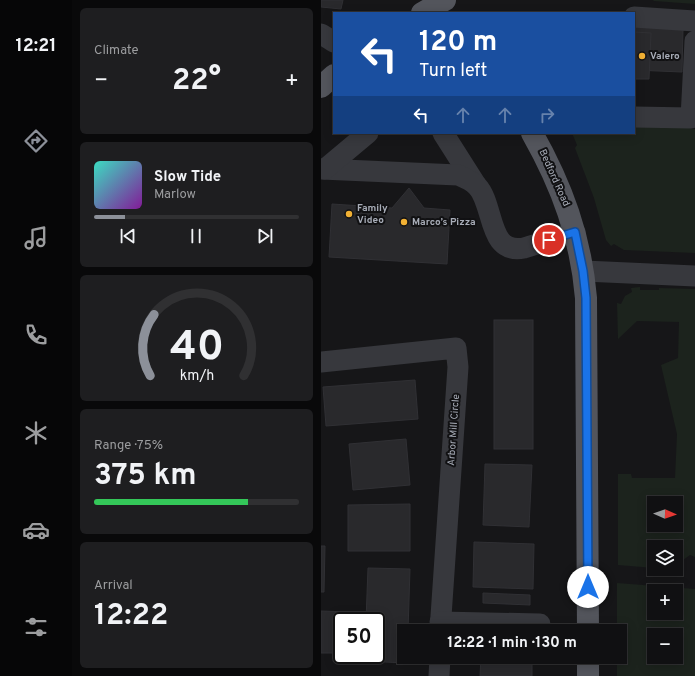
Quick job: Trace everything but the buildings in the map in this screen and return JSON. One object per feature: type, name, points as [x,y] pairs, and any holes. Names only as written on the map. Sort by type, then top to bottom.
[{"type":"main road","points":[[321,87],[333,76]]},
{"type":"main road","name":"Bedford Road","points":[[535,134],[572,221],[583,271],[586,298],[588,624]]},
{"type":"main road","points":[[588,664],[588,676]]},
{"type":"lane","points":[[627,12],[630,0]]},
{"type":"lane","points":[[635,17],[695,21]]},
{"type":"lane","points":[[321,34],[333,41]]},
{"type":"lane","points":[[635,117],[691,118],[695,41]]},
{"type":"lane","points":[[323,169],[367,134]]},
{"type":"lane","points":[[444,134],[476,185],[487,206],[499,239],[506,247],[517,249],[524,248],[575,232]]},
{"type":"lane","points":[[323,169],[458,175],[476,185]]},
{"type":"lane","points":[[583,271],[695,276]]},
{"type":"lane","name":"Arbor Mill Circle","points":[[329,362],[456,348],[458,367],[440,624]]},
{"type":"lane","points":[[439,676],[440,664]]},
{"type":"shaded area","points":[[653,0],[695,0],[695,4],[654,1]]},
{"type":"shaded area","points":[[635,120],[695,129],[695,253],[624,250],[614,244],[611,246],[606,240],[594,198],[575,148],[577,145],[572,134],[635,134]]},
{"type":"shaded area","points":[[640,287],[640,290],[659,290],[659,288],[695,289],[695,557],[690,555],[683,560],[683,540],[647,540],[647,567],[618,565],[618,474],[631,474],[632,478],[675,478],[677,434],[661,365],[678,358],[679,322],[637,321],[618,339],[617,303],[621,304],[625,296],[632,292],[631,288]]},
{"type":"shaded area","points":[[617,583],[647,585],[647,620],[683,620],[683,588],[695,589],[695,676],[617,676],[617,664],[627,664],[627,624],[617,624]]},
{"type":"place","name":"Valero","points":[[642,56]]},
{"type":"place","name":"Family Video","points":[[349,214]]},
{"type":"place","name":"Marco’s Pizza","points":[[404,222]]},
{"type":"route","points":[[549,240],[575,232],[583,271],[586,298],[588,587]]}]
